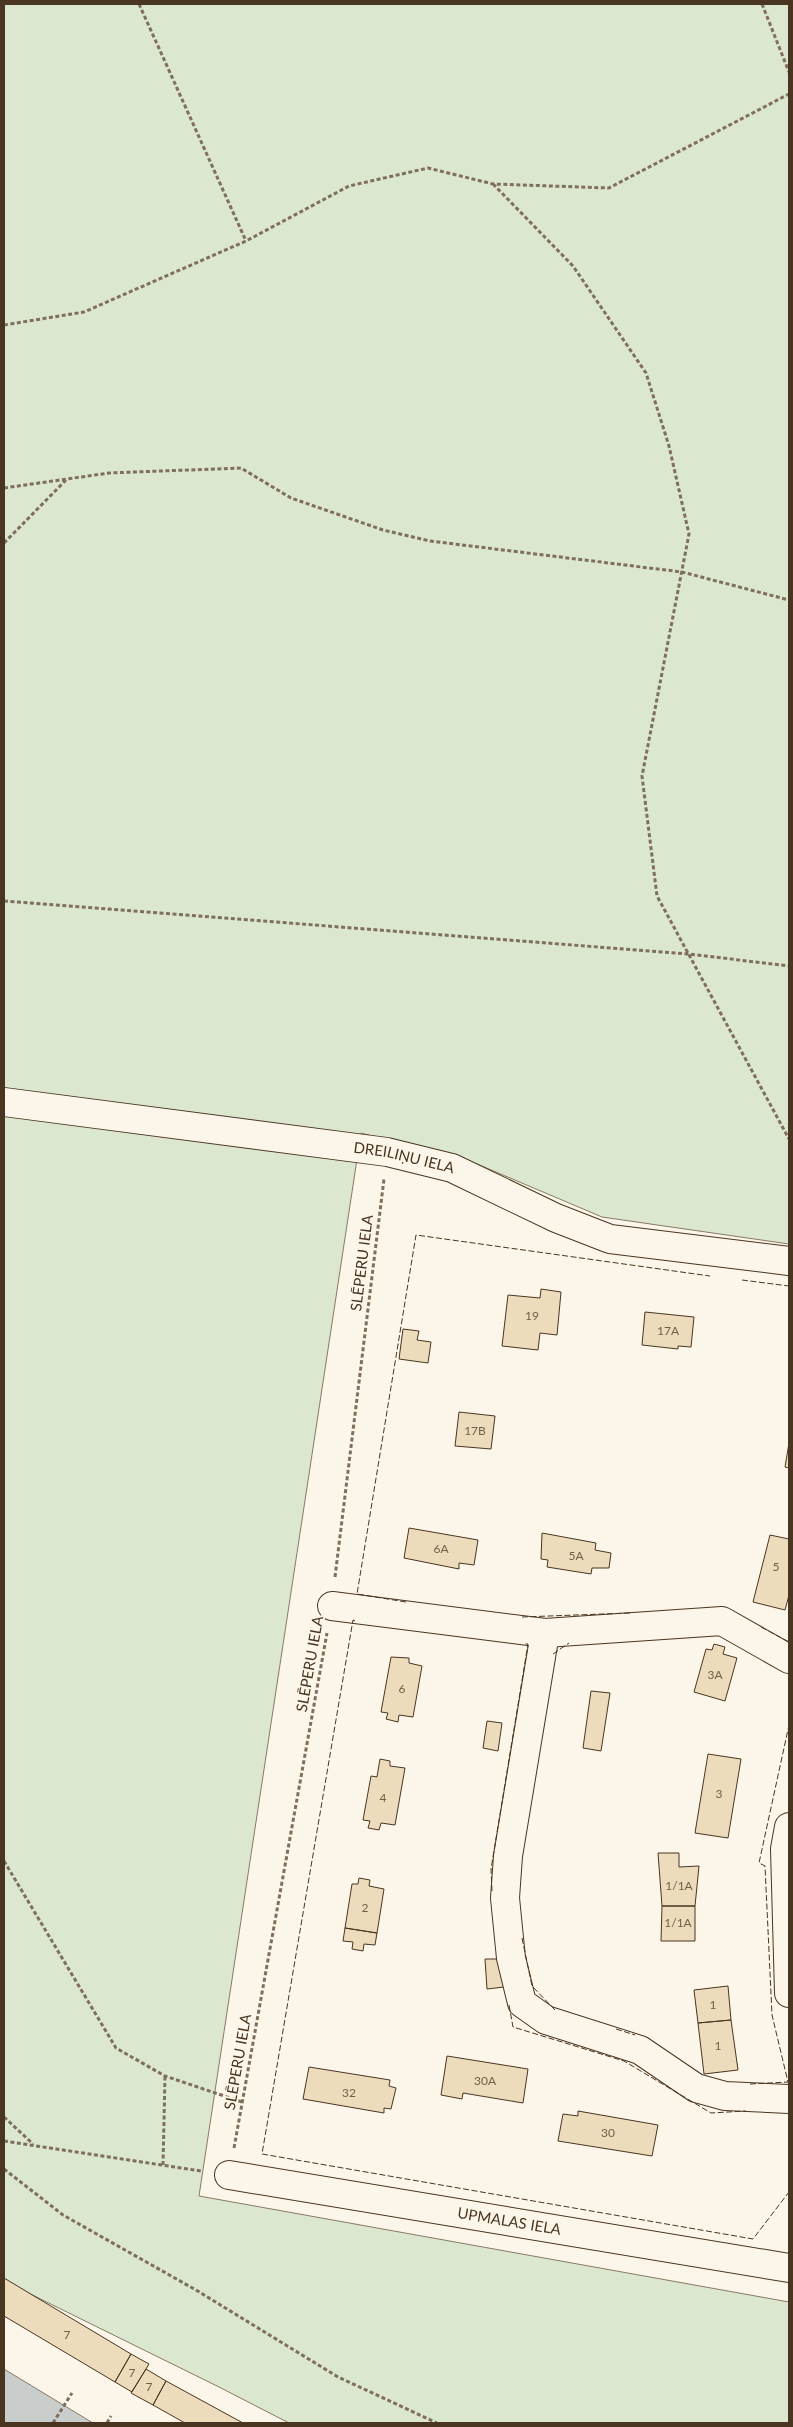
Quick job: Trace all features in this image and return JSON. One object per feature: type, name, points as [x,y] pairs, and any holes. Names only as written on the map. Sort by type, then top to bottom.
[{"type":"street","name":"DREILIŅU IELA","points":[[4,1102],[387,1152],[452,1168],[556,1218],[610,1239],[789,1261]]},
{"type":"street","points":[[332,1606],[545,1633],[722,1621],[789,1659]]},
{"type":"street","points":[[545,1633],[508,1856],[505,1898],[511,1958],[522,2003],[546,2020],[640,2050],[696,2088],[725,2096],[789,2099]]},
{"type":"street","points":[[789,1827],[785,1848],[789,1993]]},
{"type":"street","name":"UPMALAS IELA","points":[[229,2175],[789,2268]]},
{"type":"path","points":[[139,4],[246,241]]},
{"type":"path","points":[[762,4],[789,72]]},
{"type":"path","points":[[4,324],[84,312],[246,241],[349,186],[428,168],[492,184],[609,188],[789,94]]},
{"type":"path","points":[[492,184],[573,266],[646,373],[669,446],[689,534],[642,776],[657,896],[789,1139]]},
{"type":"path","points":[[4,488],[109,473],[241,468],[290,498],[383,530],[430,541],[682,572],[789,600]]},
{"type":"path","points":[[4,544],[66,479]]},
{"type":"path","points":[[4,901],[689,954],[789,966]]},
{"type":"path","name":"SLĒPERU IELA","points":[[229,2175],[332,1606],[387,1152]]},
{"type":"path","points":[[4,1861],[116,2048],[165,2076],[242,2102]]},
{"type":"path","points":[[163,2165],[165,2076]]},
{"type":"path","points":[[4,2117],[34,2144]]},
{"type":"path","points":[[4,2141],[34,2144],[229,2175]]},
{"type":"path","points":[[4,2169],[63,2215],[196,2290],[338,2376],[437,2423]]},
{"type":"path","points":[[53,2423],[72,2393]]},
{"type":"path","points":[[107,2423],[112,2416]]},
{"type":"green space","points":[[4,4],[789,4],[789,1244],[602,1217],[477,1164],[361,1133],[199,2196],[789,2302],[789,2423],[289,2423],[4,2281]]},
{"type":"shaded area","points":[[4,2369],[93,2423],[4,2423]]},
{"type":"building","points":[[541,1289],[561,1292],[557,1335],[540,1333],[538,1350],[502,1346],[508,1295],[540,1298]]},
{"type":"building","points":[[645,1312],[694,1317],[691,1347],[678,1346],[678,1349],[642,1345]]},
{"type":"building","points":[[403,1329],[419,1331],[417,1340],[431,1342],[428,1363],[399,1359]]},
{"type":"building","points":[[459,1412],[495,1416],[491,1449],[455,1446]]},
{"type":"building","points":[[789,1443],[789,1468],[785,1467]]},
{"type":"building","points":[[409,1528],[478,1540],[474,1565],[459,1563],[459,1569],[404,1558]]},
{"type":"building","points":[[542,1533],[596,1543],[595,1550],[611,1553],[609,1568],[592,1568],[591,1574],[547,1567],[548,1560],[541,1559]]},
{"type":"building","points":[[770,1535],[789,1539],[789,1595],[785,1610],[753,1602]]},
{"type":"building","points":[[714,1644],[725,1647],[723,1654],[737,1658],[725,1701],[694,1692],[706,1649],[712,1650]]},
{"type":"building","points":[[391,1657],[409,1658],[409,1663],[422,1666],[413,1717],[399,1715],[398,1722],[386,1719],[388,1713],[381,1712]]},
{"type":"building","points":[[591,1691],[610,1693],[601,1751],[583,1748]]},
{"type":"building","points":[[487,1721],[502,1723],[498,1751],[483,1748]]},
{"type":"building","points":[[708,1754],[741,1759],[728,1838],[695,1833]]},
{"type":"building","points":[[380,1759],[390,1761],[390,1766],[405,1768],[395,1825],[381,1823],[379,1830],[368,1828],[370,1821],[363,1820],[371,1776],[377,1777]]},
{"type":"building","points":[[658,1853],[679,1853],[679,1867],[699,1866],[695,1906],[662,1906]]},
{"type":"building","points":[[359,1878],[370,1880],[369,1886],[384,1889],[377,1933],[345,1928],[352,1884],[358,1884]]},
{"type":"building","points":[[662,1906],[695,1906],[695,1941],[661,1941]]},
{"type":"building","points":[[345,1928],[377,1933],[375,1945],[364,1944],[363,1951],[352,1949],[353,1942],[343,1941]]},
{"type":"building","points":[[485,1959],[502,1959],[504,1987],[487,1989]]},
{"type":"building","points":[[728,1986],[731,2020],[698,2023],[694,1990]]},
{"type":"building","points":[[731,2020],[738,2070],[704,2074],[698,2023]]},
{"type":"building","points":[[447,2056],[528,2069],[523,2103],[463,2093],[462,2099],[441,2095]]},
{"type":"building","points":[[309,2067],[390,2080],[389,2086],[396,2088],[391,2109],[384,2108],[384,2113],[303,2099]]},
{"type":"building","points":[[578,2111],[658,2125],[652,2156],[558,2141],[563,2114],[578,2116]]},
{"type":"building","points":[[4,2278],[131,2354],[115,2382],[4,2316]]},
{"type":"building","points":[[131,2354],[149,2364],[132,2392],[115,2382]]},
{"type":"building","points":[[146,2369],[166,2381],[153,2405],[131,2393]]},
{"type":"building","points":[[166,2381],[243,2423],[185,2423],[153,2405]]},
{"type":"fence","points":[[406,1602],[357,1594],[416,1235],[710,1276]]},
{"type":"fence","points":[[742,1280],[789,1286]]},
{"type":"fence","points":[[522,1617],[630,1613]]},
{"type":"fence","points":[[355,1621],[353,1620],[262,2154],[753,2239],[789,2192]]},
{"type":"fence","points":[[761,1627],[789,1642]]},
{"type":"fence","points":[[553,1654],[569,1643]]},
{"type":"fence","points":[[492,1891],[491,1869],[528,1644],[525,1644]]},
{"type":"fence","points":[[750,2084],[788,2082],[772,2015],[765,1866],[759,1863],[789,1725]]},
{"type":"fence","points":[[522,1938],[532,1986],[555,2010]]},
{"type":"fence","points":[[509,2005],[513,2027],[624,2061],[711,2113],[746,2111]]},
{"type":"fence","points":[[616,2029],[635,2035]]}]
